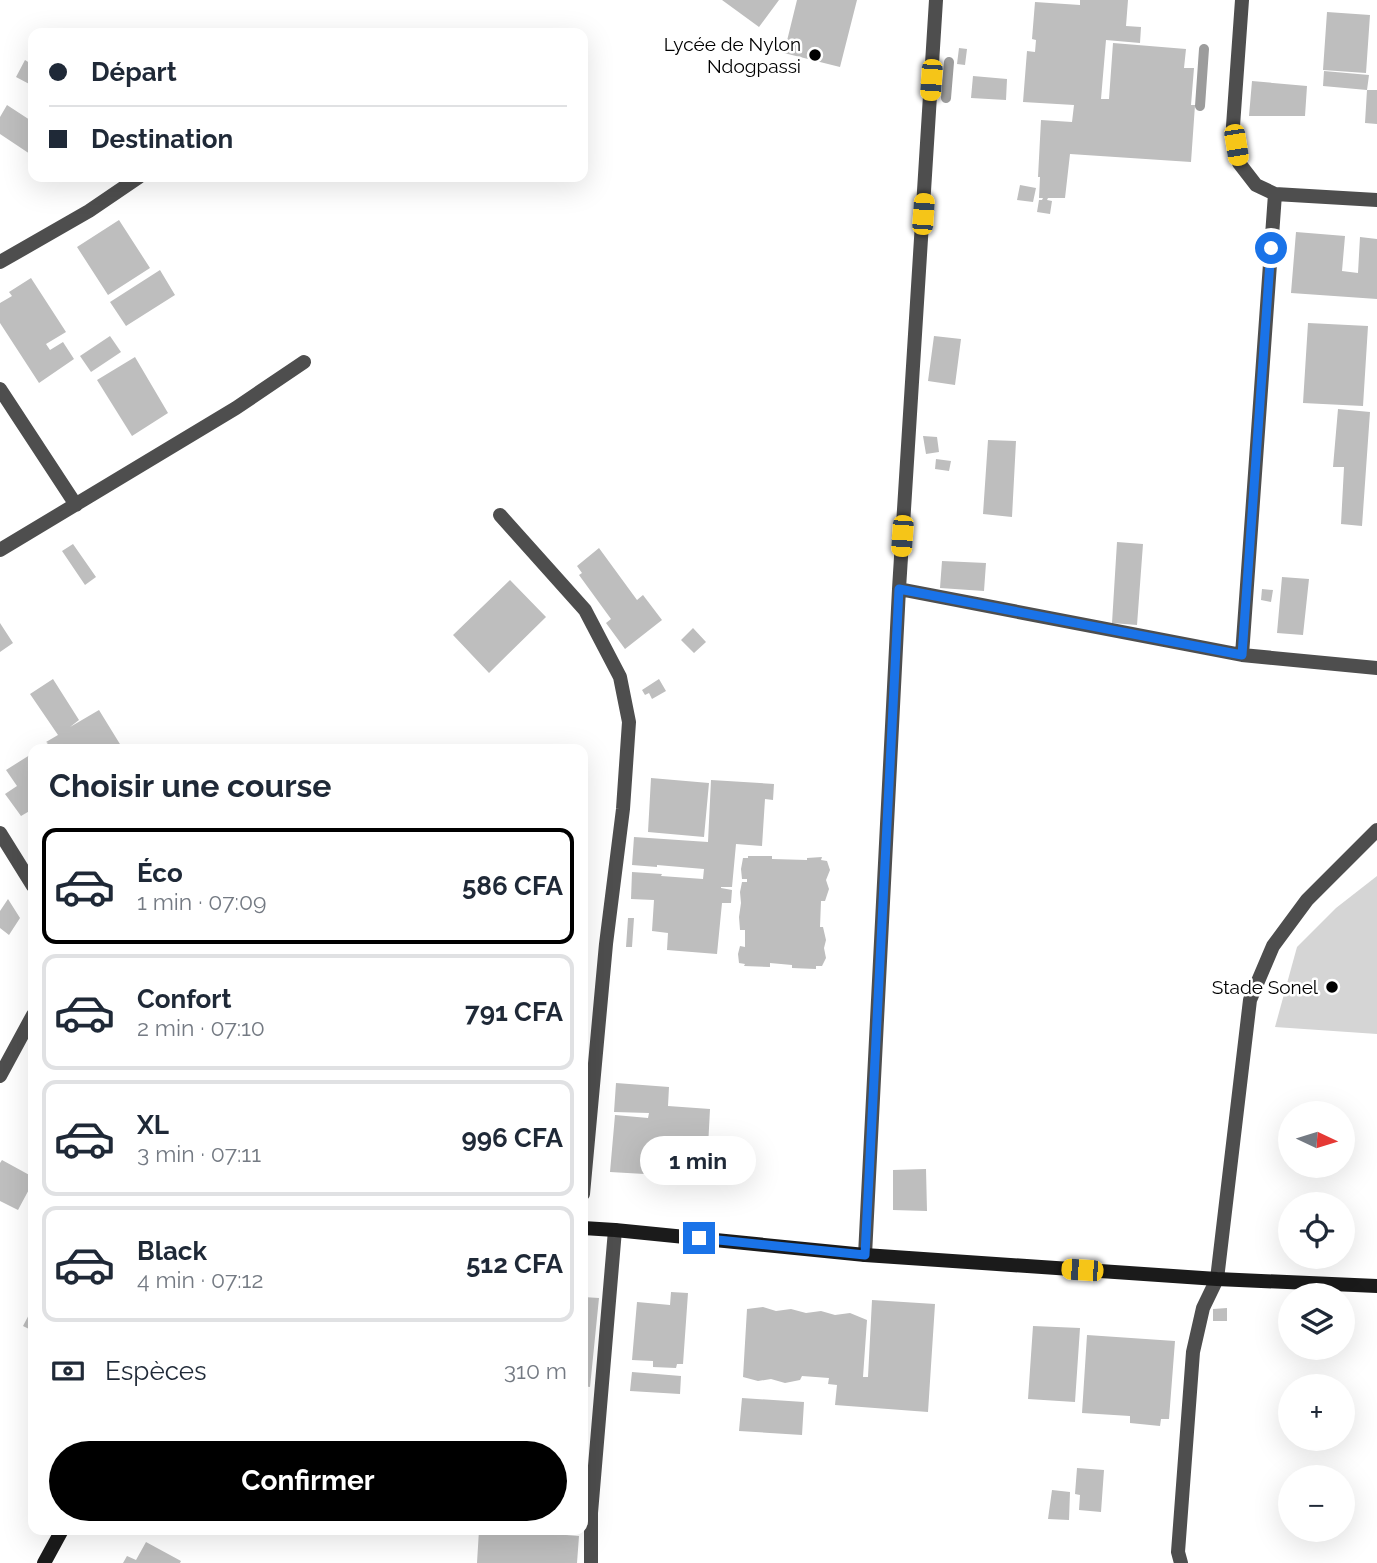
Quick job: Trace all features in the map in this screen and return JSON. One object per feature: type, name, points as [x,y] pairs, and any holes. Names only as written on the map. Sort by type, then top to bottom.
[{"type":"main road","points":[[588,1228],[865,1255],[1217,1279],[1377,1286]]},
{"type":"main road","points":[[44,1563],[59,1535]]},
{"type":"street","points":[[865,1255],[899,589],[936,0]]},
{"type":"street","points":[[1242,0],[1233,126],[1239,163],[1256,185],[1275,194],[1377,200]]},
{"type":"street","points":[[0,262],[89,211],[132,182]]},
{"type":"street","points":[[1242,655],[1275,194]]},
{"type":"street","points":[[0,550],[236,408],[304,362]]},
{"type":"street","points":[[0,388],[76,505]]},
{"type":"street","points":[[500,515],[585,610],[620,677],[629,722],[623,809],[606,944],[588,1140]]},
{"type":"street","points":[[899,589],[1242,655],[1377,668]]},
{"type":"street","points":[[1181,1563],[1178,1552],[1193,1352],[1203,1308],[1217,1279],[1250,1000],[1273,946],[1307,900],[1377,830]]},
{"type":"street","points":[[0,834],[28,878]]},
{"type":"street","points":[[0,1076],[28,1024]]},
{"type":"street","points":[[588,1502],[615,1230]]},
{"type":"street","points":[[588,1525],[591,1563]]},
{"type":"shaded area","name":"Stade Sonel","points":[[1377,876],[1377,1034],[1275,1027],[1297,947],[1336,908]]},
{"type":"building","points":[[722,0],[779,0],[759,27]]},
{"type":"building","points":[[797,0],[857,0],[840,67],[784,53]]},
{"type":"building","points":[[1080,0],[1128,0],[1126,26],[1141,27],[1140,43],[1106,40],[1101,99],[1109,99],[1113,43],[1186,49],[1184,68],[1194,68],[1191,105],[1195,105],[1191,162],[1070,154],[1065,198],[1048,198],[1047,200],[1052,201],[1050,214],[1037,212],[1039,200],[1043,198],[1039,198],[1038,177],[1041,120],[1072,122],[1074,105],[1023,102],[1027,51],[1035,52],[1036,40],[1032,39],[1035,2],[1080,5]]},
{"type":"building","points":[[1327,12],[1370,15],[1366,73],[1323,70]]},
{"type":"building","points":[[959,48],[967,49],[965,65],[957,64]]},
{"type":"building","points":[[25,60],[28,62],[28,83],[16,77]]},
{"type":"building","points":[[1324,71],[1369,75],[1367,90],[1323,86]]},
{"type":"building","points":[[973,76],[1007,79],[1006,100],[971,98]]},
{"type":"building","points":[[1252,81],[1307,86],[1305,116],[1249,116]]},
{"type":"building","points":[[1367,90],[1377,90],[1377,124],[1365,123]]},
{"type":"building","points":[[7,105],[28,119],[28,153],[0,134],[0,117]]},
{"type":"building","points":[[1020,185],[1036,188],[1033,202],[1017,200]]},
{"type":"building","points":[[119,220],[150,268],[108,295],[77,247]]},
{"type":"building","points":[[1296,232],[1345,236],[1342,271],[1358,273],[1360,237],[1377,239],[1377,299],[1291,293]]},
{"type":"building","points":[[160,270],[175,295],[126,326],[110,302]]},
{"type":"building","points":[[31,278],[66,332],[46,344],[50,350],[63,342],[74,359],[39,383],[0,323],[0,303],[12,296],[9,292]]},
{"type":"building","points":[[1308,323],[1368,326],[1363,406],[1303,403]]},
{"type":"building","points":[[110,336],[121,352],[91,372],[80,356]]},
{"type":"building","points":[[934,336],[961,339],[955,385],[928,381]]},
{"type":"building","points":[[135,357],[168,413],[132,436],[97,380]]},
{"type":"building","points":[[1338,409],[1370,412],[1362,526],[1341,524],[1344,467],[1333,467]]},
{"type":"building","points":[[923,436],[937,437],[939,452],[926,454]]},
{"type":"building","points":[[988,440],[1016,441],[1012,517],[983,514]]},
{"type":"building","points":[[936,459],[951,461],[949,471],[935,469]]},
{"type":"building","points":[[1117,542],[1143,544],[1137,625],[1112,623]]},
{"type":"building","points":[[73,544],[96,577],[85,585],[62,551]]},
{"type":"building","points":[[599,548],[637,600],[643,595],[662,620],[625,649],[606,623],[611,619],[579,575],[582,573],[577,566]]},
{"type":"building","points":[[942,561],[986,563],[984,591],[940,588]]},
{"type":"building","points":[[1282,577],[1309,579],[1303,635],[1277,633]]},
{"type":"building","points":[[510,580],[546,617],[489,673],[453,635]]},
{"type":"building","points":[[1262,589],[1273,590],[1271,602],[1261,600]]},
{"type":"building","points":[[0,623],[13,643],[0,652]]},
{"type":"building","points":[[693,628],[706,642],[694,653],[681,640]]},
{"type":"building","points":[[53,679],[79,720],[70,727],[99,710],[120,744],[46,744],[58,735],[30,694]]},
{"type":"building","points":[[659,679],[666,691],[652,699],[649,693],[645,695],[642,690]]},
{"type":"building","points":[[28,756],[28,812],[21,816],[5,794],[17,786],[6,770]]},
{"type":"building","points":[[651,778],[709,783],[704,837],[648,832]]},
{"type":"building","points":[[711,780],[774,784],[773,800],[765,799],[762,846],[736,844],[732,887],[721,887],[732,890],[731,903],[722,903],[717,954],[667,950],[668,933],[652,931],[654,900],[631,899],[632,872],[703,879],[704,869],[632,865],[634,837],[708,842]]},
{"type":"building","points":[[748,856],[807,860],[822,857],[821,860],[827,861],[830,870],[826,880],[829,889],[825,901],[821,901],[820,927],[823,927],[826,940],[826,958],[822,966],[816,966],[816,969],[792,968],[792,965],[770,963],[770,967],[744,966],[745,964],[739,963],[740,946],[745,947],[745,930],[740,930],[740,892],[742,882],[747,882],[747,879],[742,879],[741,869],[743,858]]},
{"type":"building","points":[[8,899],[20,918],[9,935],[0,928],[0,911]]},
{"type":"building","points":[[628,918],[634,918],[632,947],[626,947]]},
{"type":"building","points":[[616,1083],[669,1087],[668,1106],[710,1109],[708,1147],[665,1144],[662,1175],[610,1172],[615,1115],[648,1118],[649,1113],[614,1112]]},
{"type":"building","points":[[2,1160],[28,1174],[28,1191],[18,1210],[0,1201]]},
{"type":"building","points":[[926,1169],[927,1211],[893,1210],[893,1170]]},
{"type":"building","points":[[671,1292],[688,1293],[683,1364],[677,1364],[676,1368],[653,1367],[653,1361],[632,1360],[637,1302],[670,1305]]},
{"type":"building","points":[[588,1297],[599,1298],[588,1387]]},
{"type":"building","points":[[872,1300],[935,1304],[928,1412],[835,1405],[837,1385],[828,1384],[829,1378],[802,1376],[800,1380],[785,1383],[743,1377],[747,1309],[763,1307],[776,1311],[821,1311],[835,1315],[850,1313],[867,1320],[863,1377],[868,1377]]},
{"type":"building","points":[[1227,1308],[1227,1321],[1213,1321],[1213,1309]]},
{"type":"building","points":[[1033,1326],[1080,1328],[1075,1402],[1028,1399]]},
{"type":"building","points":[[1087,1335],[1175,1341],[1169,1419],[1161,1419],[1160,1426],[1130,1423],[1130,1416],[1082,1413]]},
{"type":"building","points":[[632,1372],[681,1376],[680,1394],[630,1391]]},
{"type":"building","points":[[742,1398],[804,1402],[802,1435],[739,1431]]},
{"type":"building","points":[[1077,1468],[1104,1470],[1101,1512],[1079,1510],[1080,1495],[1075,1494]]},
{"type":"building","points":[[1052,1490],[1070,1492],[1069,1520],[1048,1519]]},
{"type":"building","points":[[479,1535],[579,1536],[577,1563],[477,1563]]},
{"type":"building","points":[[146,1542],[181,1561],[180,1563],[123,1563],[127,1556],[136,1560]]},
{"type":"waterway","points":[[1200,106],[1204,49]]},
{"type":"waterway","points":[[946,98],[949,62]]},
{"type":"place","name":"Lycée de Nylon Ndogpassi","points":[[815,55]]},
{"type":"place","name":"Stade Sonel","points":[[1332,987]]},
{"type":"route","points":[[699,1238],[865,1255],[899,589],[1242,655],[1271,248]]}]
